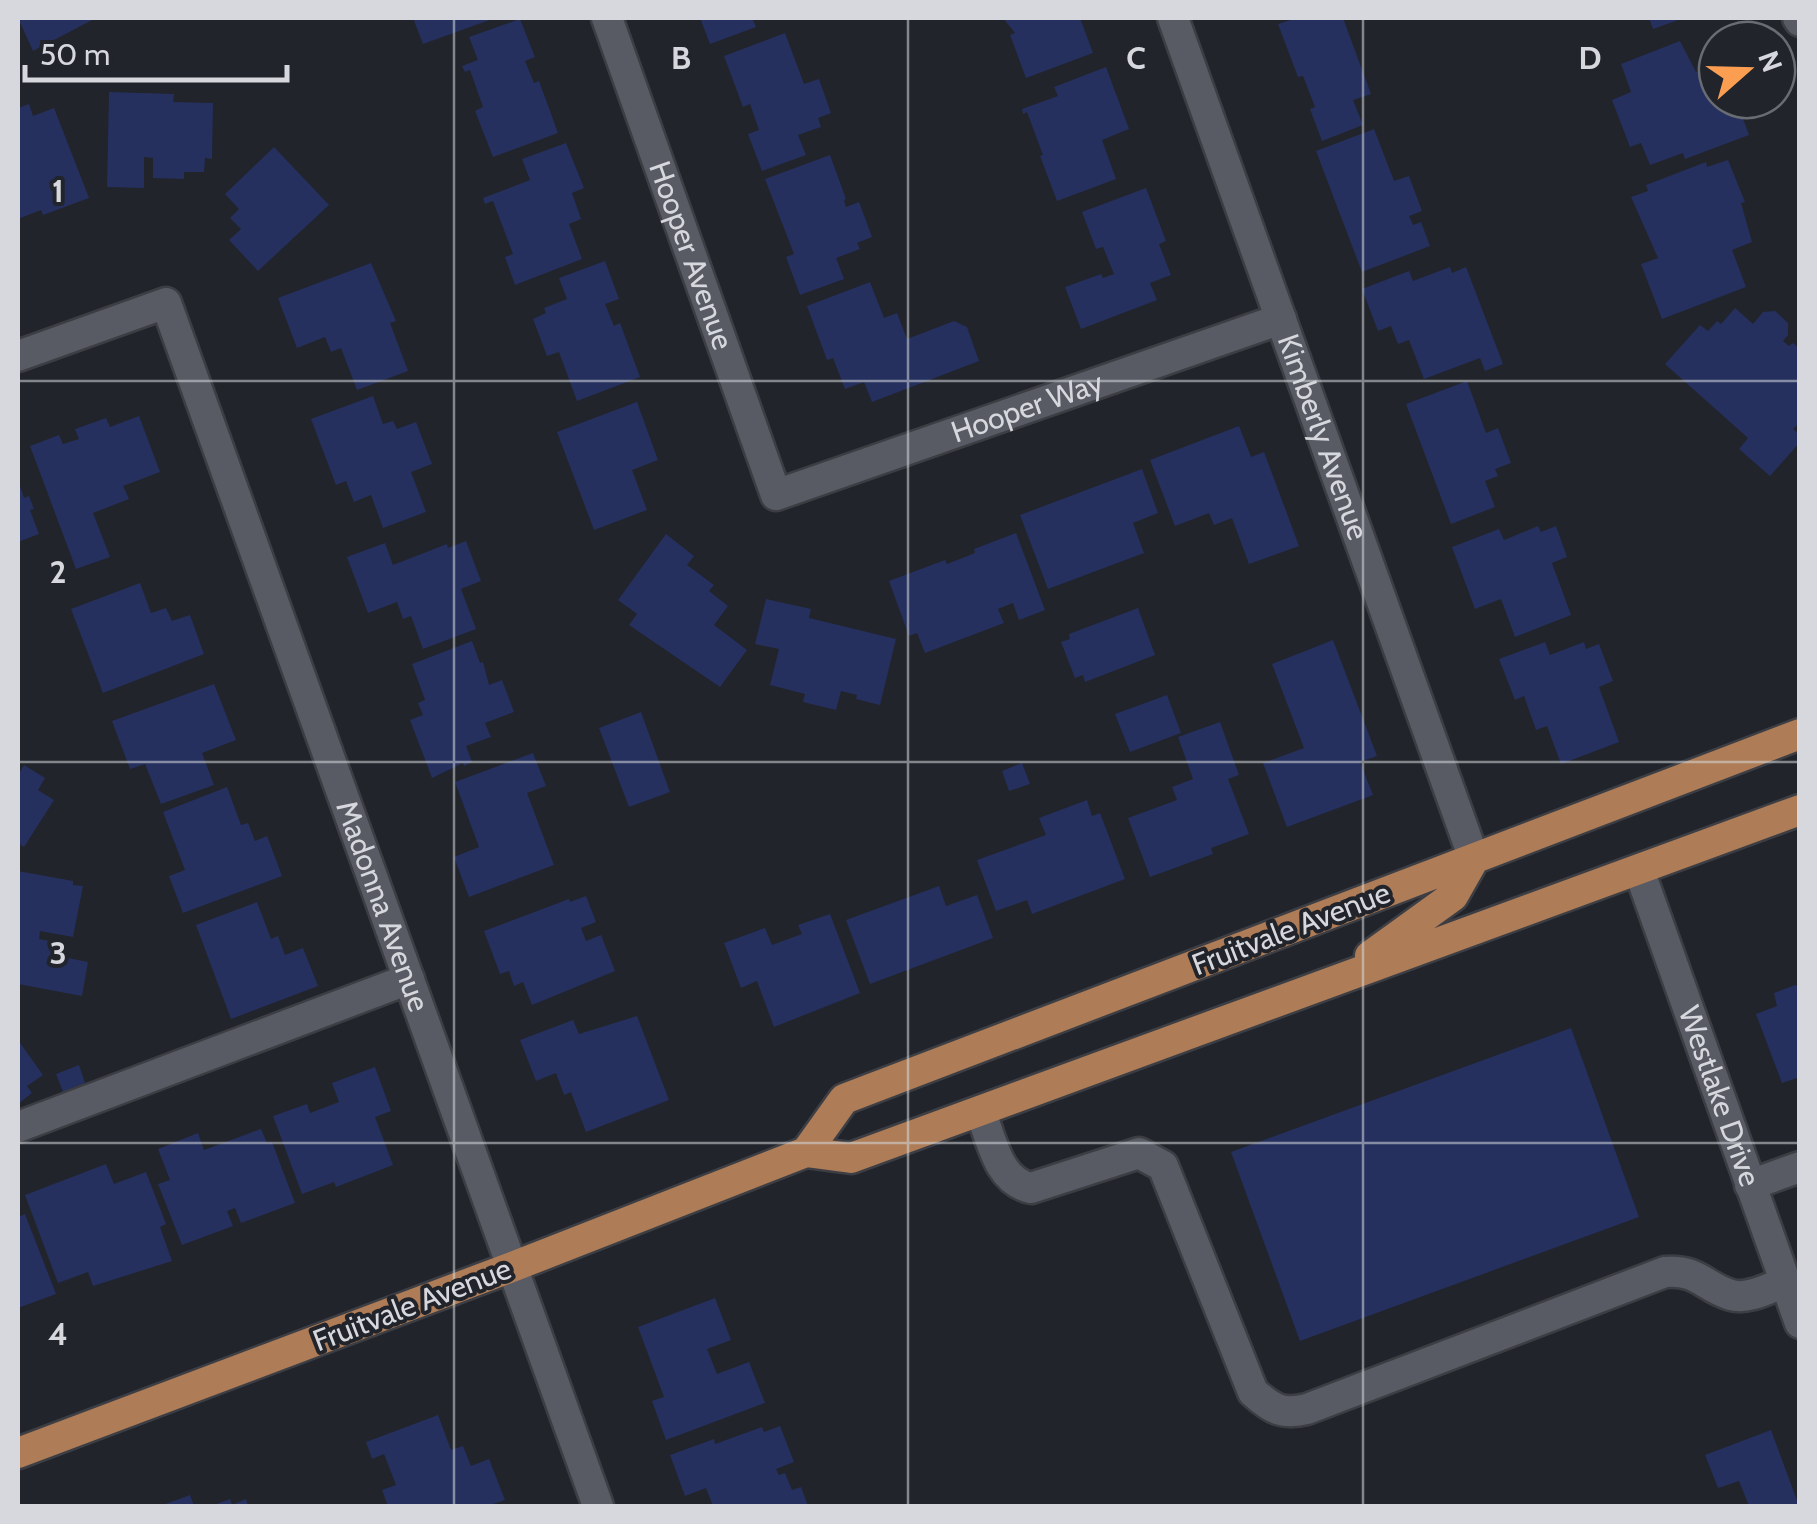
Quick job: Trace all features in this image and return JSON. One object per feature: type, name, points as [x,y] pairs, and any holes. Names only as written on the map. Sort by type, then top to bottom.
[{"type":"main road","name":"Fruitvale Avenue","points":[[806,1152],[844,1099],[1800,734]]},
{"type":"main road","name":"Fruitvale Avenue","points":[[18,1453],[806,1152],[851,1158],[1800,810]]},
{"type":"main road","points":[[1321,987],[1392,942],[1453,896],[1474,859]]},
{"type":"street","name":"Hooper Avenue","points":[[607,18],[776,495]]},
{"type":"street","name":"Kimberly Avenue","points":[[1172,18],[1474,859]]},
{"type":"street","name":"Madonna Avenue","points":[[18,356],[166,302],[598,1506]]},
{"type":"street","name":"Hooper Way","points":[[776,495],[1281,319]]},
{"type":"street","name":"Westlake Drive","points":[[1638,870],[1800,1323]]},
{"type":"street","points":[[18,1127],[409,979]]},
{"type":"street","points":[[981,1113],[1006,1176],[1018,1186],[1030,1188],[1138,1153],[1163,1166],[1253,1392],[1271,1409],[1286,1414],[1665,1272],[1682,1270],[1730,1294],[1745,1296],[1785,1282]]},
{"type":"street","points":[[1750,1185],[1800,1166]]},
{"type":"building","points":[[18,18],[96,18],[33,51]]},
{"type":"building","points":[[413,18],[495,18],[423,44]]},
{"type":"building","points":[[700,18],[752,18],[756,27],[710,44]]},
{"type":"building","points":[[1003,18],[1080,18],[1093,53],[1026,78],[1010,35],[1015,33]]},
{"type":"building","points":[[1297,18],[1343,18],[1371,94],[1353,100],[1363,125],[1322,141],[1310,109],[1315,107],[1303,76],[1298,77],[1278,24]]},
{"type":"building","points":[[1649,18],[1684,18],[1653,29]]},
{"type":"building","points":[[520,19],[535,57],[525,61],[534,83],[539,81],[558,133],[493,157],[475,111],[483,107],[470,70],[465,72],[462,66],[478,60],[469,37]]},
{"type":"building","points":[[785,33],[804,84],[819,79],[831,113],[818,118],[821,127],[798,135],[806,155],[762,171],[748,134],[759,130],[750,104],[743,107],[724,56]]},
{"type":"building","points":[[1680,41],[1697,72],[1697,120],[1743,120],[1749,135],[1685,159],[1683,153],[1650,165],[1641,143],[1630,147],[1612,100],[1631,92],[1621,64]]},
{"type":"building","points":[[1106,67],[1129,129],[1102,140],[1116,179],[1057,201],[1027,112],[1023,114],[1022,109],[1058,96],[1054,87]]},
{"type":"building","points":[[109,92],[174,94],[173,102],[213,103],[212,159],[205,158],[204,172],[184,172],[184,179],[153,178],[153,158],[144,157],[144,188],[107,187]]},
{"type":"building","points":[[29,104],[33,116],[54,108],[89,198],[43,215],[41,210],[18,219],[18,108]]},
{"type":"building","points":[[1374,129],[1394,181],[1409,176],[1422,211],[1409,216],[1413,225],[1421,222],[1430,246],[1362,272],[1316,151]]},
{"type":"building","points":[[566,143],[584,188],[572,193],[581,219],[569,224],[582,259],[515,285],[505,257],[513,254],[493,201],[485,204],[483,198],[530,180],[522,159]]},
{"type":"building","points":[[274,147],[329,205],[258,271],[229,240],[241,229],[230,218],[239,209],[225,194]]},
{"type":"building","points":[[830,155],[846,207],[859,202],[872,237],[857,243],[860,249],[836,258],[844,279],[800,295],[786,257],[794,254],[765,179]]},
{"type":"building","points":[[1728,160],[1745,202],[1741,203],[1752,242],[1732,250],[1746,287],[1662,319],[1641,264],[1658,258],[1631,197],[1648,191],[1646,185],[1706,162],[1707,167]]},
{"type":"building","points":[[1146,188],[1166,241],[1159,244],[1171,275],[1150,283],[1157,300],[1081,329],[1065,287],[1101,274],[1103,278],[1114,274],[1103,247],[1096,249],[1082,212]]},
{"type":"building","points":[[605,261],[619,299],[605,304],[614,326],[620,323],[640,377],[577,401],[559,352],[547,356],[533,319],[546,313],[544,308],[567,299],[559,278]]},
{"type":"building","points":[[371,263],[396,321],[390,323],[408,371],[357,390],[341,348],[331,352],[325,337],[297,348],[278,298]]},
{"type":"building","points":[[1450,267],[1452,273],[1466,267],[1503,364],[1485,371],[1480,358],[1424,379],[1409,340],[1398,344],[1391,326],[1378,331],[1362,289],[1409,271],[1413,281]]},
{"type":"building","points":[[870,282],[884,318],[897,313],[907,339],[954,321],[967,327],[979,361],[872,402],[864,382],[845,389],[833,358],[827,360],[807,306]]},
{"type":"building","points":[[1735,308],[1753,324],[1763,312],[1775,311],[1788,323],[1788,335],[1783,341],[1800,349],[1800,422],[1793,429],[1800,435],[1800,442],[1770,476],[1739,449],[1748,438],[1665,364],[1700,325],[1708,331],[1717,321],[1721,324]]},
{"type":"building","points":[[1467,381],[1486,433],[1498,428],[1511,463],[1495,469],[1498,476],[1485,481],[1495,507],[1451,524],[1406,404]]},
{"type":"building","points":[[373,396],[383,424],[393,421],[397,429],[416,422],[432,464],[411,472],[426,512],[383,528],[371,495],[354,502],[346,481],[336,485],[311,419]]},
{"type":"building","points":[[637,402],[658,460],[632,470],[647,510],[594,530],[557,432]]},
{"type":"building","points":[[139,416],[160,472],[123,486],[129,499],[93,513],[110,557],[76,569],[30,446],[59,435],[63,444],[79,439],[75,429],[106,418],[110,427]]},
{"type":"building","points":[[1239,426],[1251,457],[1264,452],[1299,546],[1249,564],[1232,518],[1214,525],[1209,513],[1175,526],[1150,460]]},
{"type":"building","points":[[1142,469],[1158,513],[1133,523],[1144,553],[1048,589],[1020,515]]},
{"type":"building","points":[[18,480],[24,498],[29,496],[39,534],[18,542]]},
{"type":"building","points":[[1538,526],[1541,532],[1556,526],[1567,557],[1552,563],[1571,615],[1515,637],[1501,599],[1475,609],[1452,547],[1499,529],[1504,540]]},
{"type":"building","points":[[1016,533],[1045,610],[1019,620],[1013,603],[998,609],[1004,623],[925,653],[917,633],[909,636],[889,581],[945,560],[947,564]]},
{"type":"building","points":[[666,534],[694,556],[687,565],[714,585],[709,591],[728,606],[714,625],[747,650],[720,687],[629,625],[637,614],[618,600]]},
{"type":"building","points":[[466,541],[481,581],[461,589],[476,629],[423,649],[411,616],[403,619],[397,602],[368,613],[347,557],[385,543],[393,565],[447,544],[448,548]]},
{"type":"building","points":[[140,583],[151,613],[166,608],[172,621],[190,615],[204,654],[103,693],[71,609]]},
{"type":"building","points":[[766,599],[811,609],[809,618],[896,639],[880,705],[841,691],[836,710],[803,702],[805,694],[770,685],[779,649],[755,644]]},
{"type":"building","points":[[1138,608],[1155,655],[1085,682],[1083,675],[1075,678],[1061,642],[1070,639],[1069,634]]},
{"type":"building","points":[[1333,640],[1377,756],[1360,762],[1373,795],[1287,827],[1263,763],[1304,748],[1272,664]]},
{"type":"building","points":[[472,641],[489,685],[502,680],[514,712],[485,723],[491,737],[466,746],[472,762],[432,778],[410,720],[423,715],[418,703],[425,700],[412,664]]},
{"type":"building","points":[[1545,642],[1550,655],[1584,642],[1586,649],[1599,644],[1613,681],[1599,687],[1619,742],[1561,764],[1547,726],[1536,730],[1524,696],[1515,700],[1499,659]]},
{"type":"building","points":[[214,684],[236,740],[202,753],[214,785],[161,804],[145,764],[130,769],[112,721]]},
{"type":"building","points":[[1167,695],[1181,733],[1130,752],[1115,714]]},
{"type":"building","points":[[641,712],[670,792],[629,807],[599,728]]},
{"type":"building","points":[[1220,722],[1239,775],[1228,779],[1249,834],[1211,848],[1213,854],[1150,877],[1128,818],[1177,800],[1172,787],[1193,779],[1178,737]]},
{"type":"building","points":[[533,753],[546,786],[527,793],[554,865],[469,897],[454,857],[479,847],[455,782]]},
{"type":"building","points":[[1022,763],[1030,784],[1009,791],[1002,771]]},
{"type":"building","points":[[24,765],[45,778],[38,790],[54,800],[24,847],[18,843],[18,775]]},
{"type":"building","points":[[227,787],[241,825],[248,823],[255,841],[267,836],[282,876],[183,913],[169,876],[185,870],[163,812]]},
{"type":"building","points":[[1087,800],[1092,816],[1100,813],[1125,879],[1032,914],[1027,900],[996,911],[977,860],[1046,835],[1039,818]]},
{"type":"building","points":[[18,871],[83,886],[73,937],[40,931],[39,939],[55,942],[53,955],[88,962],[82,996],[18,984]]},
{"type":"building","points":[[939,886],[946,906],[977,895],[993,938],[870,984],[846,920]]},
{"type":"building","points":[[586,896],[596,922],[581,928],[586,941],[601,935],[615,971],[532,1005],[523,982],[514,986],[509,971],[500,974],[484,931]]},
{"type":"building","points":[[257,902],[271,939],[278,936],[285,955],[303,948],[318,986],[231,1019],[196,925]]},
{"type":"building","points":[[830,914],[860,993],[774,1027],[757,981],[741,988],[724,943],[765,928],[772,945],[802,934],[798,925]]},
{"type":"building","points":[[1795,985],[1800,987],[1800,1077],[1782,1083],[1756,1014],[1777,1006],[1774,993]]},
{"type":"building","points":[[637,1016],[669,1100],[586,1132],[571,1092],[564,1095],[556,1073],[536,1081],[520,1040],[573,1020],[579,1034]]},
{"type":"building","points":[[1571,1028],[1639,1217],[1300,1341],[1231,1152]]},
{"type":"building","points":[[18,1040],[43,1075],[27,1086],[32,1093],[18,1104]]},
{"type":"building","points":[[79,1065],[85,1083],[63,1092],[56,1074]]},
{"type":"building","points":[[375,1067],[391,1111],[375,1117],[393,1165],[336,1187],[334,1182],[302,1194],[273,1116],[307,1104],[310,1113],[339,1102],[332,1083]]},
{"type":"building","points":[[261,1129],[267,1143],[272,1142],[295,1203],[241,1223],[235,1208],[227,1211],[233,1226],[182,1245],[158,1184],[170,1180],[158,1149],[198,1133],[204,1150]]},
{"type":"building","points":[[106,1164],[114,1184],[146,1172],[166,1224],[160,1227],[172,1261],[93,1286],[88,1272],[58,1283],[25,1195]]},
{"type":"building","points":[[25,1214],[56,1294],[18,1308],[18,1217]]},
{"type":"building","points":[[715,1298],[731,1340],[707,1349],[717,1374],[749,1362],[765,1403],[666,1440],[652,1401],[664,1397],[638,1327]]},
{"type":"building","points":[[438,1415],[451,1450],[463,1446],[471,1466],[489,1459],[505,1500],[487,1506],[388,1506],[382,1490],[396,1485],[384,1454],[372,1459],[366,1442]]},
{"type":"building","points":[[780,1426],[794,1462],[776,1469],[779,1475],[785,1473],[792,1490],[801,1487],[808,1506],[713,1506],[706,1488],[685,1496],[670,1455],[714,1439],[715,1444],[762,1427],[764,1432]]},
{"type":"building","points":[[1771,1430],[1799,1506],[1749,1506],[1739,1481],[1718,1488],[1705,1455]]},
{"type":"building","points":[[190,1495],[194,1506],[160,1506]]},
{"type":"building","points":[[230,1499],[232,1505],[246,1499],[248,1506],[211,1506]]}]
